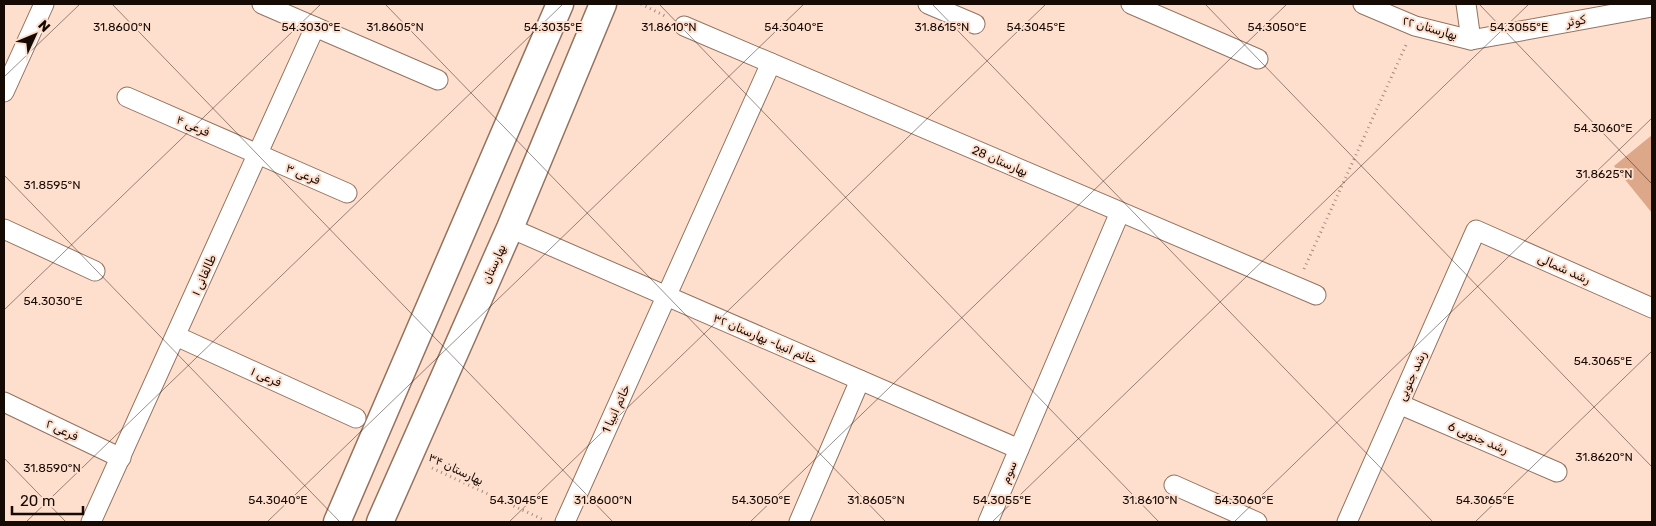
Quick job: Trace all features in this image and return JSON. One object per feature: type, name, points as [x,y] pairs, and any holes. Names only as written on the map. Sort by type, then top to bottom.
[{"type":"street","points":[[4,92],[44,4]]},
{"type":"street","points":[[262,4],[438,80]]},
{"type":"street","points":[[337,522],[560,4]]},
{"type":"street","name":"بهارستان","points":[[380,522],[510,228],[603,4]]},
{"type":"street","points":[[928,4],[975,24]]},
{"type":"street","points":[[1131,4],[1169,11],[1258,59]]},
{"type":"street","name":"بهارستان ۲۲","points":[[1362,4],[1415,26],[1471,40]]},
{"type":"street","points":[[1466,4],[1471,40]]},
{"type":"street","name":"کوثر","points":[[1471,40],[1652,7]]},
{"type":"street","name":"بهارستان 28","points":[[684,26],[1316,295]]},
{"type":"street","name":"طالقانی ۱","points":[[91,522],[315,27]]},
{"type":"street","name":"خاتم انبیا 1","points":[[565,522],[771,63]]},
{"type":"street","name":"فرعی ۴","points":[[128,97],[258,155]]},
{"type":"street","name":"فرعی ۳","points":[[258,155],[348,192]]},
{"type":"street","points":[[471,211],[510,228]]},
{"type":"street","name":"سوم","points":[[988,522],[1120,212]]},
{"type":"street","name":"خاتم انبیا- بهارستان ۳۲","points":[[510,228],[1019,449]]},
{"type":"street","points":[[4,229],[95,271]]},
{"type":"street","name":"رشد شمالی","points":[[1476,230],[1652,308]]},
{"type":"street","name":"رشد جنوبی","points":[[1348,522],[1476,230]]},
{"type":"street","name":"فرعی ۱","points":[[176,336],[356,418]]},
{"type":"street","points":[[799,522],[860,380]]},
{"type":"street","name":"فرعی ۲","points":[[4,402],[121,458]]},
{"type":"street","name":"رشد جنوبی 6","points":[[1399,404],[1557,472]]},
{"type":"street","points":[[1174,485],[1256,522]]},
{"type":"path","points":[[641,4],[684,26]]},
{"type":"path","points":[[1296,288],[1415,26]]},
{"type":"path","name":"بهارستان ۳۴","points":[[409,457],[550,522]]},
{"type":"shaded area","points":[[1652,135],[1652,213],[1614,166]]}]
